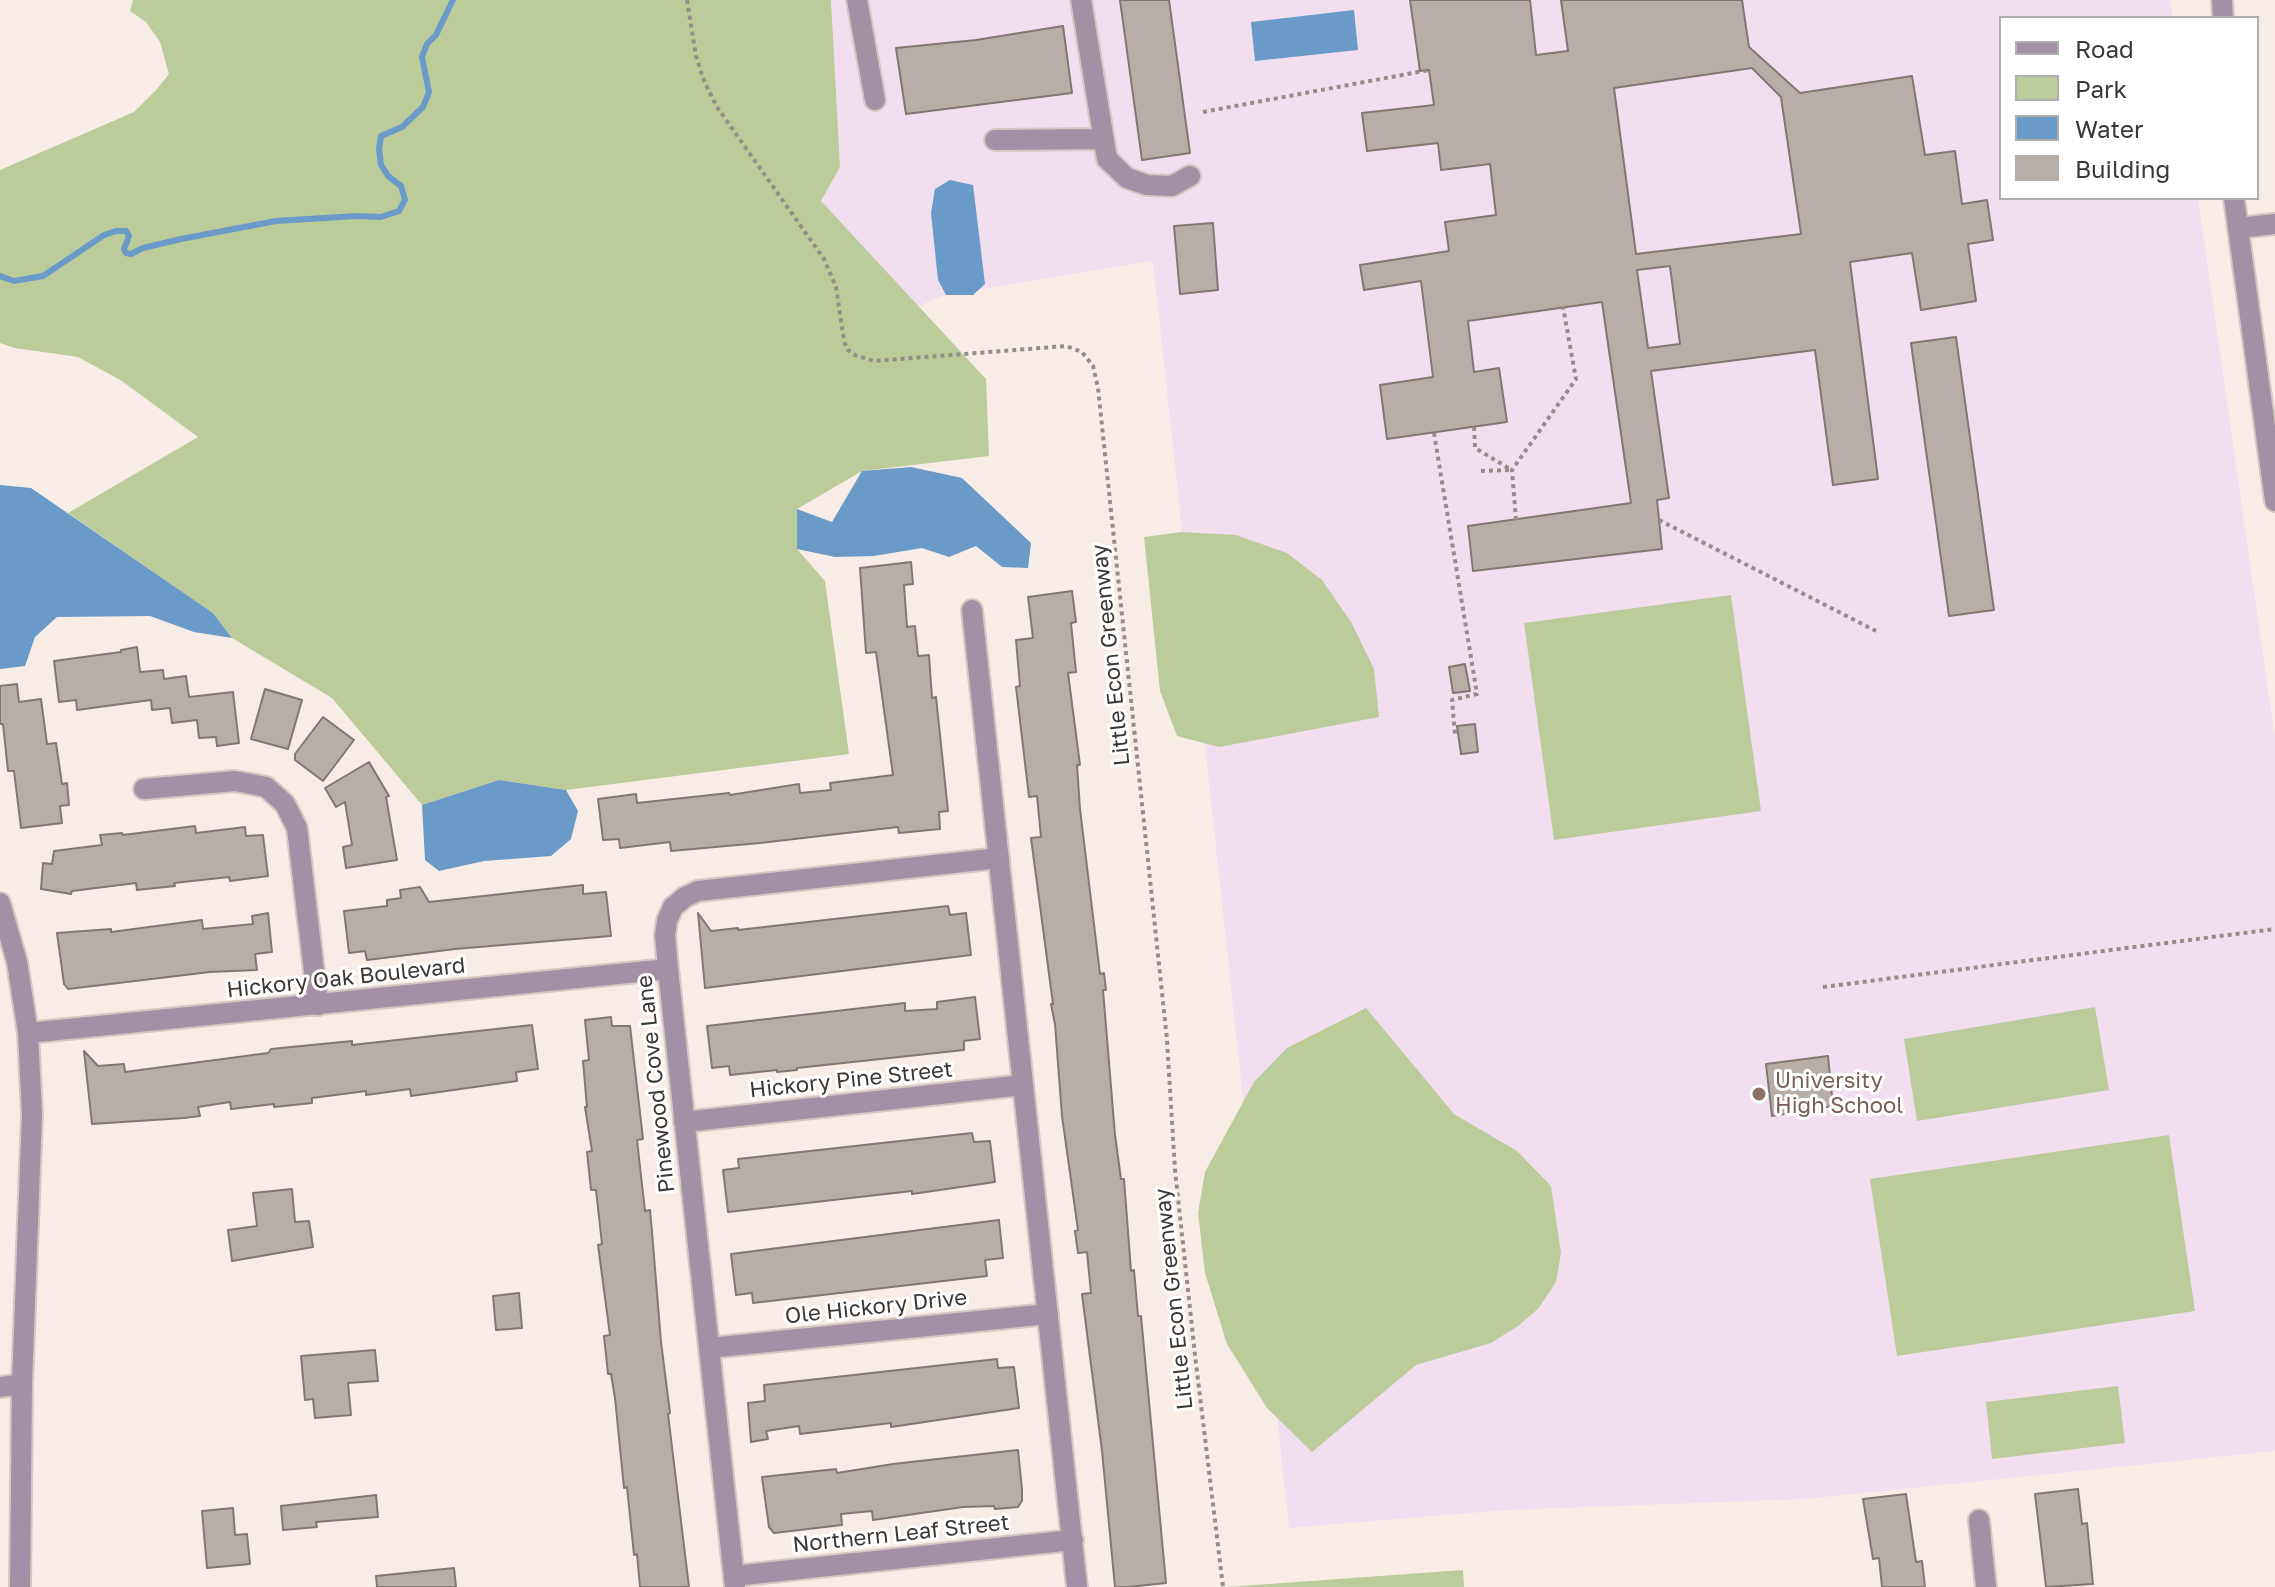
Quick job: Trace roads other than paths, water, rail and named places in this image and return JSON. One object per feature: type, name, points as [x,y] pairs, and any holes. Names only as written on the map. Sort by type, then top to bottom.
[{"type":"street","points":[[857,0],[875,100]]},
{"type":"street","points":[[1081,0],[1107,159],[1127,178],[1147,185],[1172,186],[1190,176]]},
{"type":"street","points":[[995,140],[1102,139]]},
{"type":"street","points":[[2234,200],[2275,501]]},
{"type":"street","points":[[2238,228],[2275,224]]},
{"type":"street","points":[[972,610],[1077,1587]]},
{"type":"street","points":[[144,789],[235,781],[266,787],[285,804],[297,828],[318,1005]]},
{"type":"street","name":"Pinewood Cove Lane","points":[[734,1582],[668,969],[667,921],[673,907],[698,891],[999,858]]},
{"type":"street","points":[[0,903],[17,962],[28,1033],[32,1114],[22,1384],[20,1587]]},
{"type":"street","name":"Hickory Oak Boulevard","points":[[28,1033],[668,969]]},
{"type":"street","name":"Hickory Pine Street","points":[[684,1122],[1023,1085]]},
{"type":"street","name":"Ole Hickory Drive","points":[[709,1348],[1048,1314]]},
{"type":"street","points":[[0,1387],[22,1384]]},
{"type":"street","points":[[1979,1520],[1986,1587]]},
{"type":"street","name":"Northern Leaf Street","points":[[734,1582],[1073,1540]]},
{"type":"water","points":[[1354,10],[1358,50],[1255,61],[1251,22]]},
{"type":"water","points":[[950,180],[973,185],[985,284],[973,295],[946,295],[938,280],[931,213],[935,189]]},
{"type":"water","points":[[911,467],[962,478],[1031,543],[1028,568],[1002,567],[976,546],[949,557],[922,548],[874,556],[835,557],[797,549],[797,509],[832,522],[862,471]]},
{"type":"water","points":[[0,485],[31,488],[213,613],[232,638],[194,632],[150,616],[57,617],[35,637],[25,666],[0,669]]},
{"type":"water","points":[[499,780],[566,790],[578,811],[571,839],[551,856],[484,861],[439,871],[425,860],[422,805]]},
{"type":"waterway","points":[[0,276],[14,281],[43,276],[104,235],[116,231],[126,231],[129,236],[124,249],[131,254],[181,239],[276,221],[381,217],[399,211],[405,200],[401,186],[388,176],[381,165],[381,136],[402,127],[423,107],[429,92],[422,57],[453,0]]},
{"type":"place","name":"University High School","points":[[1759,1094]]}]
